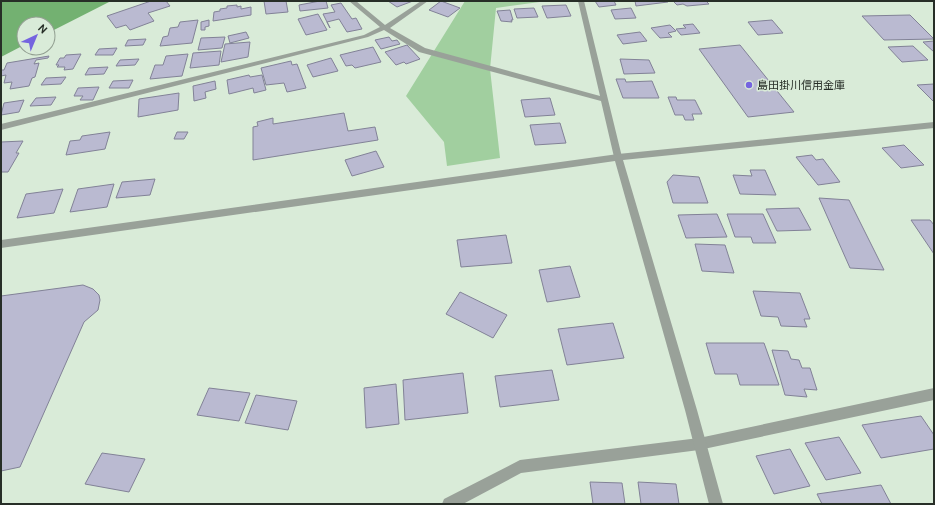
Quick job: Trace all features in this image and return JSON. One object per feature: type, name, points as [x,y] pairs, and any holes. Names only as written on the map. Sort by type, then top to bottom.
[{"type":"street","points":[[352,1],[385,28],[422,50],[603,99]]},
{"type":"street","points":[[1,127],[366,36],[385,28],[425,1]]},
{"type":"street","points":[[581,1],[603,99],[618,157],[691,410],[698,444],[716,504]]},
{"type":"street","points":[[1,244],[618,157],[934,125]]},
{"type":"street","points":[[449,504],[520,467],[698,444],[934,394]]},
{"type":"green space","points":[[1,1],[111,1],[56,29],[56,16],[16,16],[16,49],[1,57]]},
{"type":"green space","points":[[465,1],[547,1],[496,8],[490,69],[500,158],[447,166],[444,142],[406,96]]},
{"type":"building","points":[[151,1],[166,1],[170,6],[148,13],[154,21],[130,30],[126,25],[116,28],[107,16]]},
{"type":"building","points":[[264,1],[286,1],[288,12],[266,14]]},
{"type":"building","points":[[326,1],[328,8],[300,11],[299,5]]},
{"type":"building","points":[[388,1],[413,1],[397,7]]},
{"type":"building","points":[[441,1],[460,8],[448,17],[429,10]]},
{"type":"building","points":[[595,1],[614,1],[616,5],[599,7]]},
{"type":"building","points":[[635,1],[667,1],[668,2],[636,6]]},
{"type":"building","points":[[673,1],[706,1],[709,4],[687,6],[683,4],[677,5]]},
{"type":"building","points":[[341,3],[352,19],[356,18],[362,29],[347,32],[339,19],[327,22],[323,14],[335,12],[331,5]]},
{"type":"building","points":[[237,5],[237,7],[241,6],[241,9],[251,7],[251,15],[213,21],[214,12],[227,8],[227,6]]},
{"type":"building","points":[[566,5],[571,16],[547,18],[542,6]]},
{"type":"building","points":[[534,8],[538,17],[517,18],[514,9]]},
{"type":"building","points":[[631,8],[636,18],[615,19],[611,10]]},
{"type":"building","points":[[510,10],[513,20],[511,20],[512,22],[501,21],[497,11]]},
{"type":"building","points":[[318,14],[327,30],[306,35],[298,19]]},
{"type":"building","points":[[910,15],[934,39],[884,40],[862,16]]},
{"type":"building","points":[[198,20],[192,43],[160,46],[163,37],[168,36],[170,28],[178,27],[180,22]]},
{"type":"building","points":[[209,20],[209,26],[205,27],[205,30],[201,30],[201,22]]},
{"type":"building","points":[[772,20],[783,33],[758,35],[748,22]]},
{"type":"building","points":[[693,24],[700,33],[681,35],[676,29],[686,28],[683,25]]},
{"type":"building","points":[[670,25],[676,31],[668,33],[672,37],[660,38],[651,28]]},
{"type":"building","points":[[246,32],[249,38],[230,43],[228,36]]},
{"type":"building","points":[[640,32],[647,41],[623,44],[617,35]]},
{"type":"building","points":[[225,37],[222,48],[198,50],[201,38]]},
{"type":"building","points":[[389,37],[392,41],[397,40],[400,44],[381,49],[375,40]]},
{"type":"building","points":[[146,39],[143,45],[125,46],[128,40]]},
{"type":"building","points":[[934,41],[934,52],[923,42]]},
{"type":"building","points":[[250,42],[248,57],[221,62],[225,44]]},
{"type":"building","points":[[407,45],[420,59],[406,64],[404,62],[396,65],[385,52]]},
{"type":"building","points":[[740,45],[794,112],[748,117],[699,49]]},
{"type":"building","points":[[913,46],[928,60],[902,62],[888,47]]},
{"type":"building","points":[[373,47],[381,62],[355,68],[352,65],[346,66],[340,55]]},
{"type":"building","points":[[117,48],[113,55],[95,55],[99,49]]},
{"type":"building","points":[[221,51],[219,65],[190,68],[193,53]]},
{"type":"building","points":[[81,54],[73,69],[64,70],[65,67],[57,67],[59,65],[56,65],[60,58],[64,58],[66,55]]},
{"type":"building","points":[[188,54],[182,76],[150,79],[155,65],[163,65],[166,56]]},
{"type":"building","points":[[49,56],[48,58],[36,60],[34,64],[39,63],[35,77],[32,78],[29,86],[10,89],[12,82],[4,83],[6,75],[1,76],[1,70],[4,70],[7,63]]},
{"type":"building","points":[[331,58],[338,71],[313,77],[307,65]]},
{"type":"building","points":[[139,59],[135,65],[116,66],[120,60]]},
{"type":"building","points":[[620,59],[649,60],[655,73],[624,74]]},
{"type":"building","points":[[291,61],[292,65],[297,64],[306,88],[287,92],[284,83],[266,85],[261,68]]},
{"type":"building","points":[[108,67],[104,74],[85,75],[89,68]]},
{"type":"building","points":[[249,75],[250,77],[262,75],[266,90],[254,93],[253,88],[229,94],[227,80]]},
{"type":"building","points":[[66,77],[61,84],[41,85],[46,78]]},
{"type":"building","points":[[616,79],[625,79],[626,82],[652,81],[659,98],[623,98]]},
{"type":"building","points":[[133,80],[129,88],[109,88],[113,81]]},
{"type":"building","points":[[215,81],[216,89],[205,92],[206,98],[194,101],[193,86]]},
{"type":"building","points":[[934,84],[934,102],[917,85]]},
{"type":"building","points":[[99,87],[93,100],[80,100],[83,96],[74,96],[78,88]]},
{"type":"building","points":[[179,93],[178,110],[138,117],[139,99]]},
{"type":"building","points":[[56,97],[51,105],[30,106],[36,98]]},
{"type":"building","points":[[668,97],[676,97],[677,100],[695,100],[702,114],[692,114],[694,120],[685,120],[683,115],[675,115]]},
{"type":"building","points":[[550,98],[555,115],[525,117],[521,100]]},
{"type":"building","points":[[24,100],[19,112],[1,115],[4,103]]},
{"type":"building","points":[[344,113],[348,131],[375,127],[378,140],[253,160],[253,127],[258,126],[257,122],[273,118],[273,124]]},
{"type":"building","points":[[560,123],[566,143],[535,145],[530,125]]},
{"type":"building","points":[[110,132],[105,149],[66,155],[70,141],[80,140],[82,136]]},
{"type":"building","points":[[177,132],[188,132],[184,139],[174,139]]},
{"type":"building","points":[[23,141],[16,153],[19,153],[8,172],[1,172],[1,142]]},
{"type":"building","points":[[904,145],[924,165],[901,168],[882,148]]},
{"type":"building","points":[[376,151],[384,167],[352,176],[345,160]]},
{"type":"building","points":[[812,155],[816,160],[823,159],[840,182],[818,185],[796,157]]},
{"type":"building","points":[[750,170],[765,170],[776,195],[740,194],[733,175],[752,176]]},
{"type":"building","points":[[673,175],[699,177],[708,203],[673,203],[667,182]]},
{"type":"building","points":[[155,179],[150,195],[116,198],[122,182]]},
{"type":"building","points":[[114,184],[107,207],[70,212],[78,189]]},
{"type":"building","points":[[63,189],[54,213],[17,218],[26,194]]},
{"type":"building","points":[[819,198],[849,200],[884,270],[850,268]]},
{"type":"building","points":[[799,208],[811,230],[777,231],[766,209]]},
{"type":"building","points":[[717,214],[727,237],[686,238],[678,215]]},
{"type":"building","points":[[727,214],[763,214],[776,243],[753,243],[751,237],[735,237]]},
{"type":"building","points":[[911,220],[930,220],[934,225],[934,254]]},
{"type":"building","points":[[506,235],[512,263],[461,267],[457,240]]},
{"type":"building","points":[[695,244],[725,245],[734,273],[702,271]]},
{"type":"building","points":[[570,266],[580,297],[547,302],[539,270]]},
{"type":"building","points":[[83,285],[93,289],[99,295],[100,300],[98,310],[84,322],[20,467],[1,471],[1,296]]},
{"type":"building","points":[[753,291],[800,293],[810,319],[804,319],[807,327],[781,326],[778,317],[761,316]]},
{"type":"building","points":[[460,292],[507,315],[493,338],[446,314]]},
{"type":"building","points":[[613,323],[624,358],[567,365],[558,329]]},
{"type":"building","points":[[706,343],[764,343],[779,385],[740,385],[737,374],[715,374]]},
{"type":"building","points":[[772,350],[788,351],[791,359],[799,360],[802,368],[810,368],[817,390],[804,389],[807,397],[785,395]]},
{"type":"building","points":[[552,370],[559,400],[500,407],[495,376]]},
{"type":"building","points":[[463,373],[468,413],[405,420],[403,380]]},
{"type":"building","points":[[396,384],[399,424],[366,428],[364,388]]},
{"type":"building","points":[[209,388],[250,393],[239,421],[197,415]]},
{"type":"building","points":[[256,395],[297,401],[288,430],[245,423]]},
{"type":"building","points":[[921,416],[934,435],[934,449],[881,458],[862,425]]},
{"type":"building","points":[[839,437],[861,473],[826,480],[805,443]]},
{"type":"building","points":[[790,449],[810,486],[774,494],[756,456]]},
{"type":"building","points":[[102,453],[145,459],[129,492],[85,484]]},
{"type":"building","points":[[590,482],[622,483],[625,504],[593,504]]},
{"type":"building","points":[[638,482],[676,484],[679,504],[641,504]]},
{"type":"building","points":[[881,485],[891,504],[822,504],[817,494]]},
{"type":"place","name":"島田掛川信用金庫","points":[[749,85]]}]
